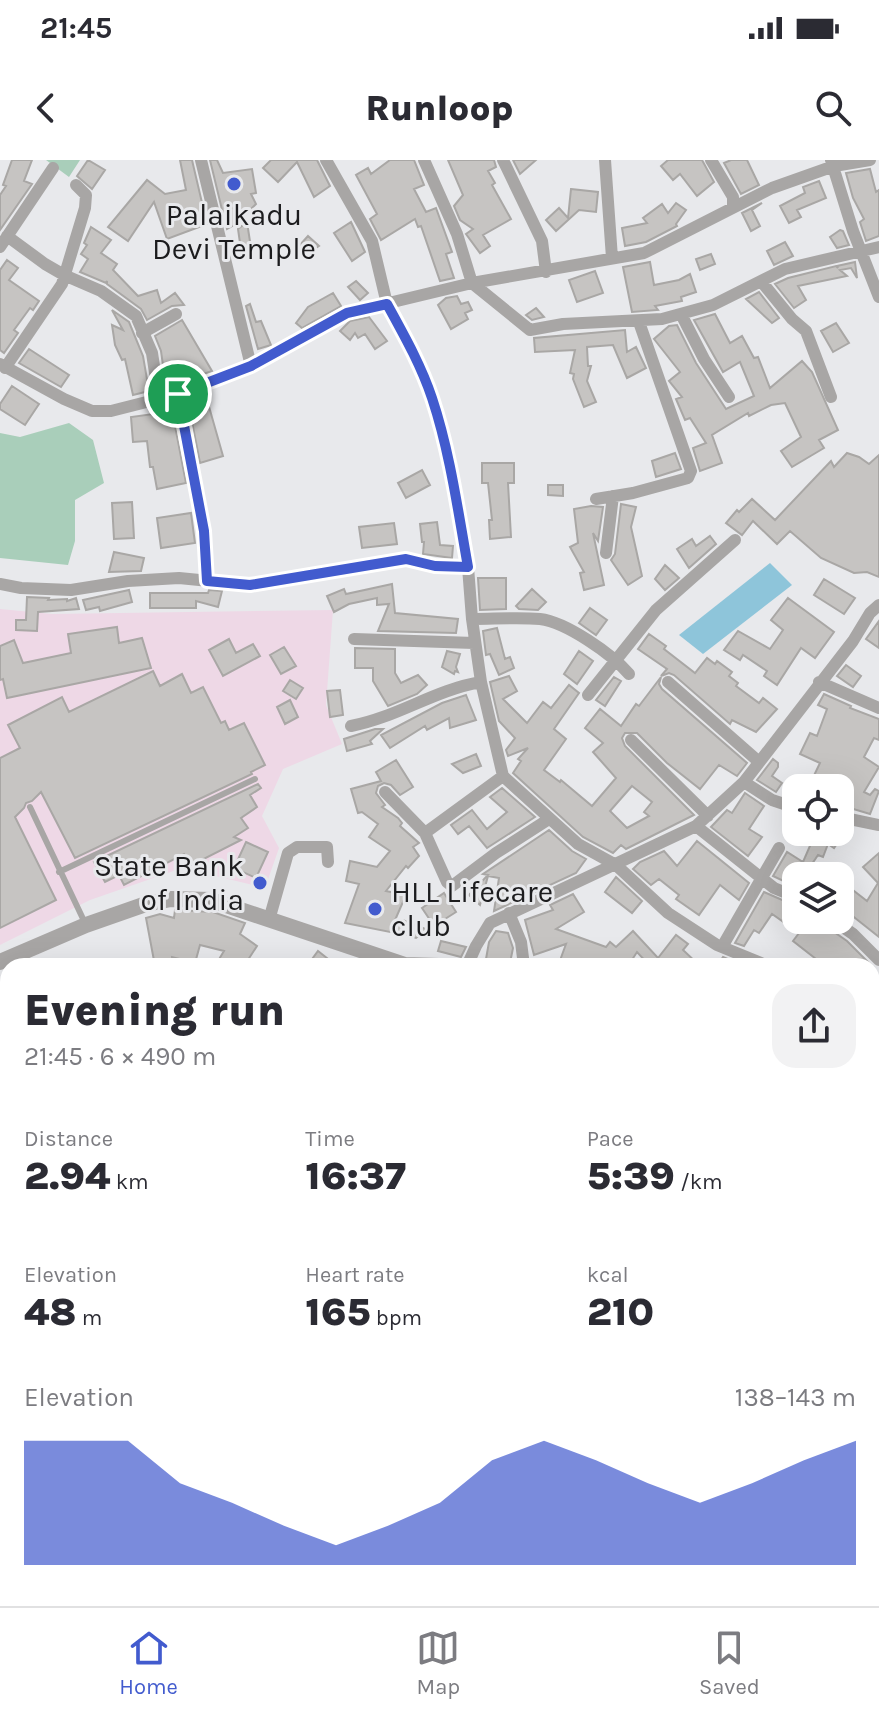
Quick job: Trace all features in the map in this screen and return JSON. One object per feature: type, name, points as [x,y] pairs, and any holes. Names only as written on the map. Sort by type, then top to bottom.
[{"type":"street","points":[[201,160],[251,366]]},
{"type":"street","points":[[326,160],[372,241],[387,304],[415,355],[433,399],[454,487],[468,567],[474,643],[503,776],[578,844],[616,865],[668,913],[722,947],[749,958]]},
{"type":"street","points":[[424,160],[457,234],[472,283],[530,330],[563,324],[639,322],[681,314],[713,305],[785,269],[879,247]]},
{"type":"street","points":[[503,160],[542,241],[546,272]]},
{"type":"street","points":[[605,160],[612,258]]},
{"type":"street","points":[[711,160],[733,197],[733,206]]},
{"type":"street","points":[[76,185],[86,195],[85,208],[66,276],[3,366],[92,411],[111,411],[178,394],[251,366],[347,313],[472,283],[644,253],[733,206],[832,163],[870,160]]},
{"type":"street","points":[[832,163],[879,297]]},
{"type":"street","points":[[53,168],[4,241],[66,276],[101,291],[136,316],[152,353],[159,399]]},
{"type":"street","points":[[761,281],[806,331],[831,397]]},
{"type":"street","points":[[142,333],[176,314]]},
{"type":"street","points":[[681,314],[704,359],[729,397]]},
{"type":"street","points":[[596,499],[668,485],[688,478],[691,471],[639,322]]},
{"type":"street","points":[[178,394],[204,531],[207,581]]},
{"type":"street","points":[[606,553],[613,496]]},
{"type":"street","points":[[588,695],[656,610],[735,540]]},
{"type":"street","points":[[0,584],[71,590],[128,581],[179,578],[250,585],[406,559],[435,566],[468,567]]},
{"type":"street","points":[[471,958],[490,923],[696,826],[708,816],[744,782],[879,605]]},
{"type":"street","points":[[472,619],[543,619],[571,631],[617,660],[629,674]]},
{"type":"street","points":[[354,639],[474,643]]},
{"type":"street","points":[[351,726],[398,713],[447,690],[481,682]]},
{"type":"street","points":[[668,682],[758,761]]},
{"type":"street","points":[[819,682],[879,708]]},
{"type":"street","points":[[631,740],[708,816]]},
{"type":"street","points":[[425,833],[503,776]]},
{"type":"street","points":[[744,782],[782,803]]},
{"type":"street","points":[[385,792],[425,833],[447,882],[452,886],[549,819]]},
{"type":"street","points":[[854,820],[879,825]]},
{"type":"street","points":[[696,826],[782,891]]},
{"type":"street","points":[[269,920],[288,853],[297,847],[327,847],[328,862]]},
{"type":"street","points":[[722,947],[779,848]]},
{"type":"street","points":[[9,958],[86,925],[146,904],[171,899],[211,900],[361,958]]},
{"type":"street","points":[[509,913],[521,942],[523,958]]},
{"type":"street","points":[[853,934],[877,958]]},
{"type":"lane","points":[[59,872],[255,779]]},
{"type":"lane","points":[[30,807],[86,925]]},
{"type":"shaded area","points":[[0,609],[52,614],[333,610],[326,705],[342,744],[283,769],[262,816],[279,848],[265,888],[182,868],[90,900],[0,945]]},
{"type":"green space","points":[[46,160],[80,160],[69,177]]},
{"type":"green space","points":[[69,423],[93,440],[104,483],[75,500],[75,541],[68,565],[0,558],[0,433],[20,437]]},
{"type":"water","points":[[770,563],[792,585],[703,654],[679,635]]},
{"type":"building","points":[[12,160],[32,160],[24,181],[32,184],[0,230],[0,195],[6,186],[3,185]]},
{"type":"building","points":[[88,160],[105,170],[92,189],[77,176]]},
{"type":"building","points":[[180,160],[192,160],[207,224],[167,239],[154,202],[128,241],[108,227],[147,180],[165,194],[186,190]]},
{"type":"building","points":[[210,160],[217,160],[223,173],[252,169],[256,193],[251,194],[256,204],[227,229],[225,220],[228,217],[224,218]]},
{"type":"building","points":[[271,160],[317,160],[330,186],[314,197],[297,162],[278,182],[263,168]]},
{"type":"building","points":[[390,160],[414,160],[424,185],[414,189],[426,212],[436,208],[452,252],[446,254],[454,278],[440,281],[421,226],[418,227],[415,219],[381,240],[370,219],[377,214],[356,175],[368,168],[371,174]]},
{"type":"building","points":[[448,160],[494,160],[496,167],[488,171],[495,183],[492,185],[511,219],[483,235],[490,246],[480,253],[466,234],[473,229],[460,220],[454,206],[463,195]]},
{"type":"building","points":[[513,160],[536,160],[520,174]]},
{"type":"building","points":[[668,160],[702,160],[714,182],[697,196],[680,174],[673,180],[661,166]]},
{"type":"building","points":[[747,160],[759,185],[741,194],[724,163]]},
{"type":"building","points":[[870,169],[876,192],[879,190],[879,236],[866,241],[860,222],[864,219],[853,198],[846,173]]},
{"type":"building","points":[[819,181],[826,198],[797,210],[801,217],[789,223],[780,206],[805,193],[803,187]]},
{"type":"building","points":[[571,189],[598,192],[596,212],[579,210],[556,231],[546,220],[559,208],[568,218]]},
{"type":"building","points":[[676,203],[686,210],[677,226],[646,242],[625,246],[622,228],[647,223],[643,218],[662,204],[668,213]]},
{"type":"building","points":[[762,203],[752,210],[760,226],[751,231],[742,213]]},
{"type":"building","points":[[247,222],[251,248],[241,250],[238,229]]},
{"type":"building","points":[[351,222],[365,252],[352,261],[334,233]]},
{"type":"building","points":[[91,227],[111,240],[101,253],[117,264],[113,270],[138,296],[157,290],[161,303],[175,293],[184,305],[172,306],[147,320],[141,309],[107,281],[80,272],[88,259],[81,254],[87,245],[84,243]]},
{"type":"building","points":[[840,230],[849,245],[837,248],[830,237]]},
{"type":"building","points":[[308,236],[319,246],[307,254],[299,246]]},
{"type":"building","points":[[785,242],[793,256],[774,265],[767,251]]},
{"type":"building","points":[[711,254],[715,264],[700,270],[696,259]]},
{"type":"building","points":[[7,260],[18,268],[9,280],[39,301],[14,330],[18,333],[4,353],[0,350],[0,270]]},
{"type":"building","points":[[650,262],[654,285],[679,280],[690,274],[696,292],[681,297],[682,301],[655,306],[658,310],[632,312],[623,267]]},
{"type":"building","points":[[855,262],[857,278],[851,268],[840,270],[847,276],[798,286],[806,300],[794,308],[775,284],[788,278]]},
{"type":"building","points":[[595,271],[603,293],[577,302],[569,280]]},
{"type":"building","points":[[356,281],[368,293],[360,300],[348,287]]},
{"type":"building","points":[[759,292],[779,318],[772,323],[746,299]]},
{"type":"building","points":[[333,293],[341,306],[302,328],[296,323],[308,307]]},
{"type":"building","points":[[457,296],[461,304],[468,302],[472,310],[465,313],[468,319],[451,329],[438,305],[446,298]]},
{"type":"building","points":[[250,304],[256,322],[261,321],[271,345],[258,349],[246,306]]},
{"type":"building","points":[[536,308],[544,317],[532,320],[526,315]]},
{"type":"building","points":[[112,310],[129,322],[143,356],[149,391],[133,395],[125,359],[122,360],[115,345],[112,325],[123,330]]},
{"type":"building","points":[[715,314],[730,343],[742,336],[754,358],[758,357],[770,388],[802,361],[812,372],[838,430],[819,440],[824,448],[792,467],[781,451],[801,437],[785,403],[771,405],[749,416],[748,413],[712,435],[722,463],[700,471],[693,448],[706,443],[690,418],[685,420],[676,399],[682,397],[669,381],[680,372],[654,339],[669,326],[677,325],[696,363],[726,409],[754,396],[740,362],[723,372],[694,320]]},
{"type":"building","points":[[369,317],[387,341],[375,349],[365,334],[358,338],[355,333],[350,340],[340,331],[350,321]]},
{"type":"building","points":[[182,320],[212,371],[166,387],[161,351],[155,336]]},
{"type":"building","points":[[836,323],[849,343],[833,352],[821,331]]},
{"type":"building","points":[[625,330],[627,352],[636,347],[646,368],[627,378],[613,345],[587,347],[588,366],[591,366],[587,381],[596,402],[584,407],[573,379],[574,374],[570,373],[575,350],[535,352],[534,338]]},
{"type":"building","points":[[29,349],[69,375],[61,387],[19,363]]},
{"type":"building","points":[[12,386],[39,404],[25,425],[0,409]]},
{"type":"building","points":[[206,396],[223,456],[200,463],[188,401]]},
{"type":"building","points":[[171,405],[186,483],[157,489],[147,441],[133,442],[131,417],[161,413],[160,408]]},
{"type":"building","points":[[675,453],[681,469],[656,477],[652,461]]},
{"type":"building","points":[[847,453],[869,464],[879,455],[879,577],[867,572],[854,573],[821,558],[790,531],[777,544],[753,521],[742,535],[726,523],[752,499],[775,520],[831,461],[834,467]]},
{"type":"building","points":[[482,463],[514,463],[514,483],[508,483],[511,537],[490,539],[489,520],[492,520],[488,483],[482,483]]},
{"type":"building","points":[[422,470],[430,485],[406,498],[398,483]]},
{"type":"building","points":[[548,485],[563,485],[563,496],[548,495]]},
{"type":"building","points":[[132,502],[134,538],[114,539],[112,503]]},
{"type":"building","points":[[621,504],[636,507],[631,527],[642,576],[628,585],[611,560],[615,554]]},
{"type":"building","points":[[603,507],[598,541],[593,533],[604,585],[584,590],[580,573],[584,572],[570,547],[578,543],[574,509]]},
{"type":"building","points":[[191,513],[195,543],[161,548],[157,518]]},
{"type":"building","points":[[437,522],[440,545],[453,546],[452,558],[423,554],[420,524]]},
{"type":"building","points":[[394,523],[397,544],[362,548],[359,527]]},
{"type":"building","points":[[710,536],[716,544],[689,568],[677,549],[692,539],[696,546]]},
{"type":"building","points":[[114,552],[144,558],[141,571],[109,572]]},
{"type":"building","points":[[665,565],[679,578],[665,590],[655,579]]},
{"type":"building","points":[[478,578],[506,578],[506,609],[480,610]]},
{"type":"building","points":[[824,579],[855,598],[844,614],[814,595]]},
{"type":"building","points":[[392,584],[395,613],[458,619],[456,633],[378,631],[389,604],[377,605],[377,598],[349,604],[334,612],[327,596],[344,589],[346,594]]},
{"type":"building","points":[[532,589],[546,602],[538,610],[519,609],[516,606]]},
{"type":"building","points":[[129,590],[132,602],[100,611],[99,607],[86,610],[83,600]]},
{"type":"building","points":[[209,590],[222,591],[218,607],[196,601],[196,608],[150,608],[150,593],[208,593]]},
{"type":"building","points":[[27,597],[67,601],[76,598],[79,609],[38,612],[37,631],[16,630],[16,620],[26,620]]},
{"type":"building","points":[[788,598],[834,632],[815,658],[801,648],[777,685],[764,676],[767,671],[743,655],[740,660],[724,650],[738,631],[770,649],[783,630],[771,620]]},
{"type":"building","points":[[590,608],[607,620],[596,635],[579,623]]},
{"type":"building","points":[[879,621],[879,648],[866,639]]},
{"type":"building","points":[[117,627],[119,643],[142,638],[151,668],[7,698],[3,679],[0,680],[0,646],[14,640],[23,663],[71,653],[68,634]]},
{"type":"building","points":[[497,628],[505,659],[510,657],[514,668],[499,675],[490,654],[486,655],[483,631]]},
{"type":"building","points":[[649,634],[695,673],[707,658],[715,664],[717,661],[732,672],[729,676],[738,683],[736,686],[759,703],[763,698],[777,709],[756,732],[732,720],[730,724],[674,675],[661,676],[667,669],[638,649]]},
{"type":"building","points":[[229,639],[236,653],[253,644],[260,656],[223,676],[209,650]]},
{"type":"building","points":[[284,647],[296,666],[281,674],[270,655]]},
{"type":"building","points":[[355,648],[395,649],[395,673],[401,683],[418,675],[427,685],[417,694],[388,706],[373,681],[373,668],[355,668]]},
{"type":"building","points":[[447,651],[460,654],[456,667],[458,672],[454,674],[442,667]]},
{"type":"building","points":[[579,651],[593,661],[577,684],[564,674]]},
{"type":"building","points":[[846,665],[861,676],[853,687],[837,676]]},
{"type":"building","points":[[153,671],[160,686],[182,674],[191,693],[203,687],[221,723],[225,721],[229,730],[244,723],[265,765],[75,858],[41,792],[26,803],[15,817],[56,900],[0,928],[0,758],[20,748],[8,725],[62,697],[69,712]]},
{"type":"building","points":[[509,676],[517,691],[503,699],[527,723],[543,702],[551,708],[569,685],[579,693],[554,729],[566,739],[544,770],[592,806],[616,778],[593,752],[603,743],[585,728],[600,709],[621,726],[661,677],[659,684],[662,689],[747,763],[737,776],[719,765],[700,789],[667,763],[637,733],[625,733],[622,738],[625,746],[694,815],[626,849],[621,845],[613,853],[583,837],[513,773],[521,761],[518,759],[528,748],[508,756],[506,750],[515,738],[499,721],[490,682]],"holes":[[[632,786],[652,802],[644,812],[649,816],[627,828],[610,811]]]},
{"type":"building","points":[[614,677],[621,681],[605,706],[596,700]]},
{"type":"building","points":[[290,680],[303,688],[296,699],[283,691]]},
{"type":"building","points":[[340,690],[343,715],[330,717],[327,691]]},
{"type":"building","points":[[824,694],[879,719],[879,740],[874,738],[864,757],[879,767],[864,792],[870,795],[875,789],[879,791],[870,814],[854,809],[854,774],[815,774],[820,763],[800,754],[810,733],[817,736],[827,709],[818,705]]},
{"type":"building","points":[[466,695],[476,720],[450,728],[449,718],[427,730],[425,726],[390,748],[381,735],[442,703]]},
{"type":"building","points":[[290,700],[298,717],[285,724],[277,707]]},
{"type":"building","points":[[383,729],[370,741],[372,744],[347,751],[344,739]]},
{"type":"building","points":[[476,754],[481,766],[463,773],[452,764]]},
{"type":"building","points":[[773,759],[778,763],[772,776],[782,783],[776,792],[757,780]]},
{"type":"building","points":[[396,760],[413,787],[400,795],[391,785],[384,783],[378,786],[376,793],[385,805],[382,807],[398,818],[402,823],[400,826],[419,843],[413,847],[419,856],[408,868],[406,866],[386,891],[406,895],[392,927],[403,920],[428,930],[416,938],[392,929],[390,932],[345,923],[359,884],[346,881],[350,861],[377,867],[390,851],[369,837],[378,824],[362,812],[358,813],[351,789],[381,781],[376,772]]},
{"type":"building","points":[[258,784],[261,788],[250,795],[257,807],[241,818],[248,828],[234,837],[241,840],[190,866],[184,854],[124,885],[119,875],[105,882],[94,862]]},
{"type":"building","points":[[502,788],[535,817],[487,848],[469,826],[458,834],[451,825],[472,810],[487,829],[507,812],[490,797]]},
{"type":"building","points":[[745,793],[764,806],[749,829],[762,837],[748,856],[711,827],[727,810],[732,813]]},
{"type":"building","points":[[549,830],[586,859],[576,873],[494,911],[499,878],[488,876],[480,905],[469,895],[488,875],[483,874]]},
{"type":"building","points":[[697,841],[749,883],[739,900],[720,885],[699,915],[676,899],[679,895],[659,879],[651,885],[633,869],[640,862],[664,851],[677,866]]},
{"type":"building","points":[[246,842],[268,852],[256,878],[234,868]]},
{"type":"building","points":[[810,846],[827,846],[823,857],[818,855],[813,862],[803,862]]},
{"type":"building","points":[[787,852],[803,862],[782,862],[782,880],[773,876]]},
{"type":"building","points":[[879,853],[879,937],[854,917],[854,891],[867,901],[878,883],[863,867]]},
{"type":"building","points":[[616,877],[642,901],[632,913],[605,892]]},
{"type":"building","points":[[764,892],[782,900],[782,921],[772,914],[759,933],[754,930],[744,946],[735,943]]},
{"type":"building","points":[[444,893],[456,912],[434,926],[422,908]]},
{"type":"building","points":[[573,894],[584,912],[556,929],[606,947],[610,942],[616,947],[633,931],[658,958],[643,958],[637,952],[633,958],[561,958],[566,944],[534,955],[525,920],[553,910],[550,905]]},
{"type":"building","points":[[175,910],[213,912],[245,923],[240,934],[257,946],[249,958],[220,958],[224,951],[200,945],[196,958],[154,958],[146,918],[160,914],[174,918]]},
{"type":"building","points":[[496,931],[508,933],[513,948],[511,958],[486,958],[489,942]]},
{"type":"building","points":[[798,934],[837,934],[864,958],[815,958],[793,941]]},
{"type":"building","points":[[676,935],[688,944],[683,950],[692,958],[658,958]]},
{"type":"building","points":[[441,941],[466,947],[461,957],[438,951]]},
{"type":"building","points":[[318,951],[327,958],[313,958]]},
{"type":"place","name":"Palaikadu Devi Temple","points":[[234,184]]},
{"type":"place","name":"State Bank of India","points":[[260,883]]},
{"type":"place","name":"HLL Lifecare club","points":[[375,909]]},
{"type":"route","points":[[387,304],[415,355],[433,399],[454,487],[468,567],[435,566],[406,559],[250,585],[207,581],[204,531],[178,394],[251,366],[347,313],[387,304]]}]
